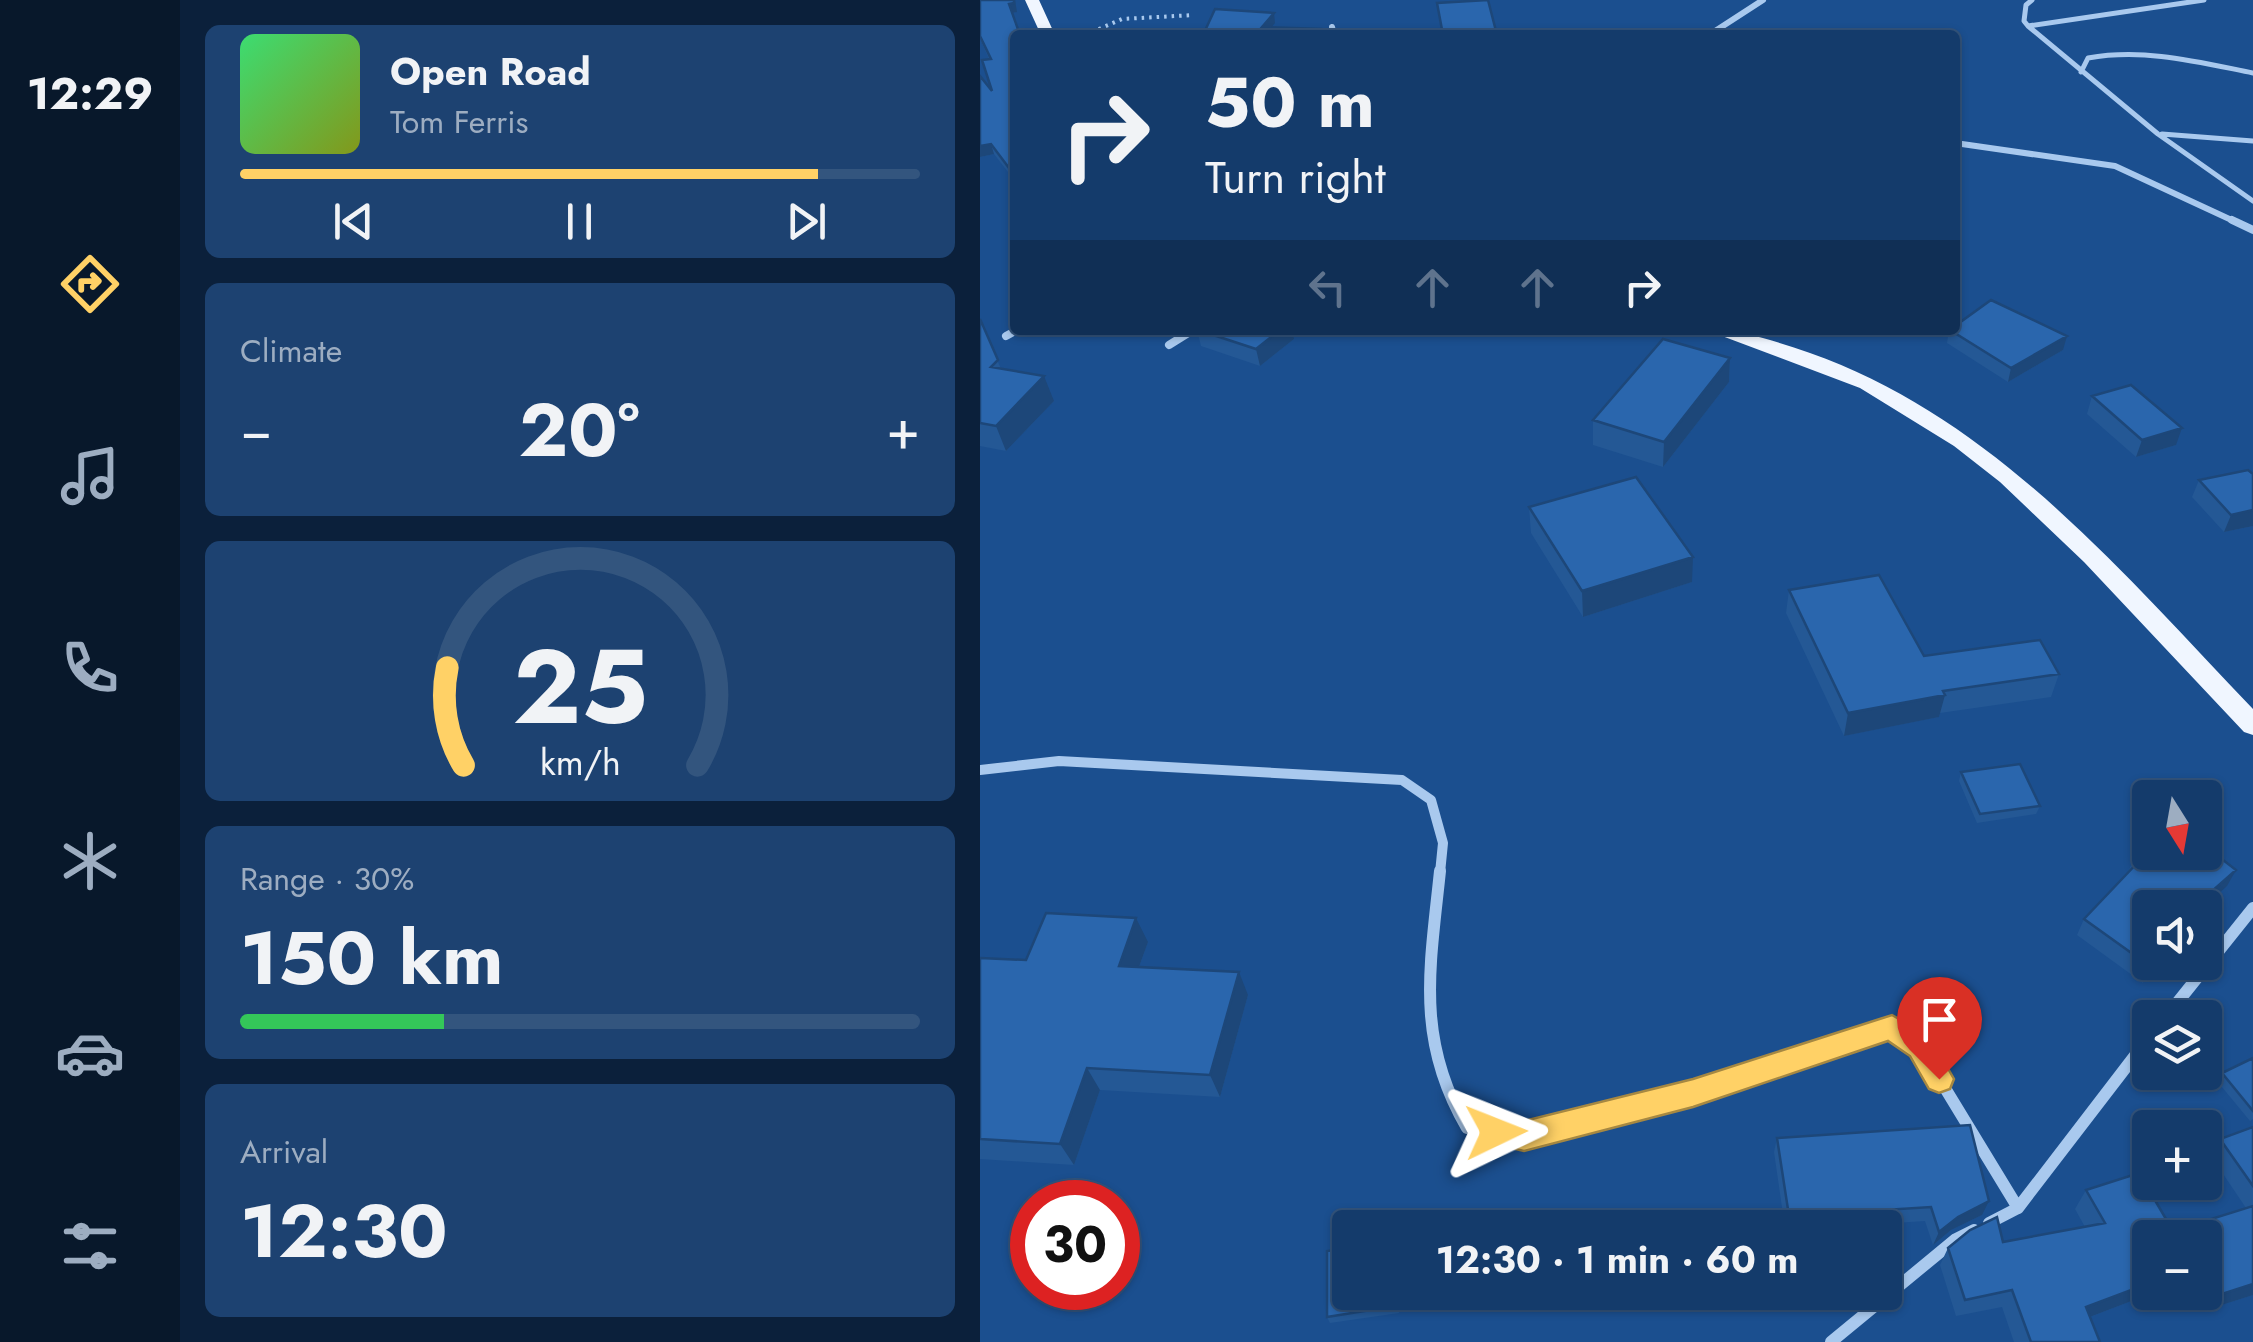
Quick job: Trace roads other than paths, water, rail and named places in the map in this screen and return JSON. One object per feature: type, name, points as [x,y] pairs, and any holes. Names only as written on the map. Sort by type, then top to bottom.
[{"type":"main road","points":[[1032,0],[1046,30]]},
{"type":"main road","points":[[1732,335],[1801,356],[1860,380],[1914,409],[2006,473],[2253,725]]},
{"type":"street","points":[[1717,30],[1762,0]]},
{"type":"street","points":[[1960,145],[2114,166],[2253,230]]},
{"type":"street","points":[[1006,336],[1010,334]]},
{"type":"street","points":[[1169,345],[1185,335]]},
{"type":"street","points":[[980,770],[1059,762],[1402,780],[1431,800],[1444,843],[1427,997],[1445,1090],[1467,1128],[1524,1136],[1693,1093],[1892,1028],[1920,1047],[2018,1208]]},
{"type":"street","points":[[2179,1000],[2253,908]]},
{"type":"street","points":[[1831,1342],[1956,1240],[2018,1208],[2132,1059]]},
{"type":"lane","points":[[2032,0],[2026,6],[2024,20],[2028,26],[2158,134],[2253,201]]},
{"type":"lane","points":[[2028,26],[2204,0]]},
{"type":"lane","points":[[2081,72],[2088,58],[2107,53],[2146,53],[2253,73]]},
{"type":"lane","points":[[2158,134],[2253,141]]}]
